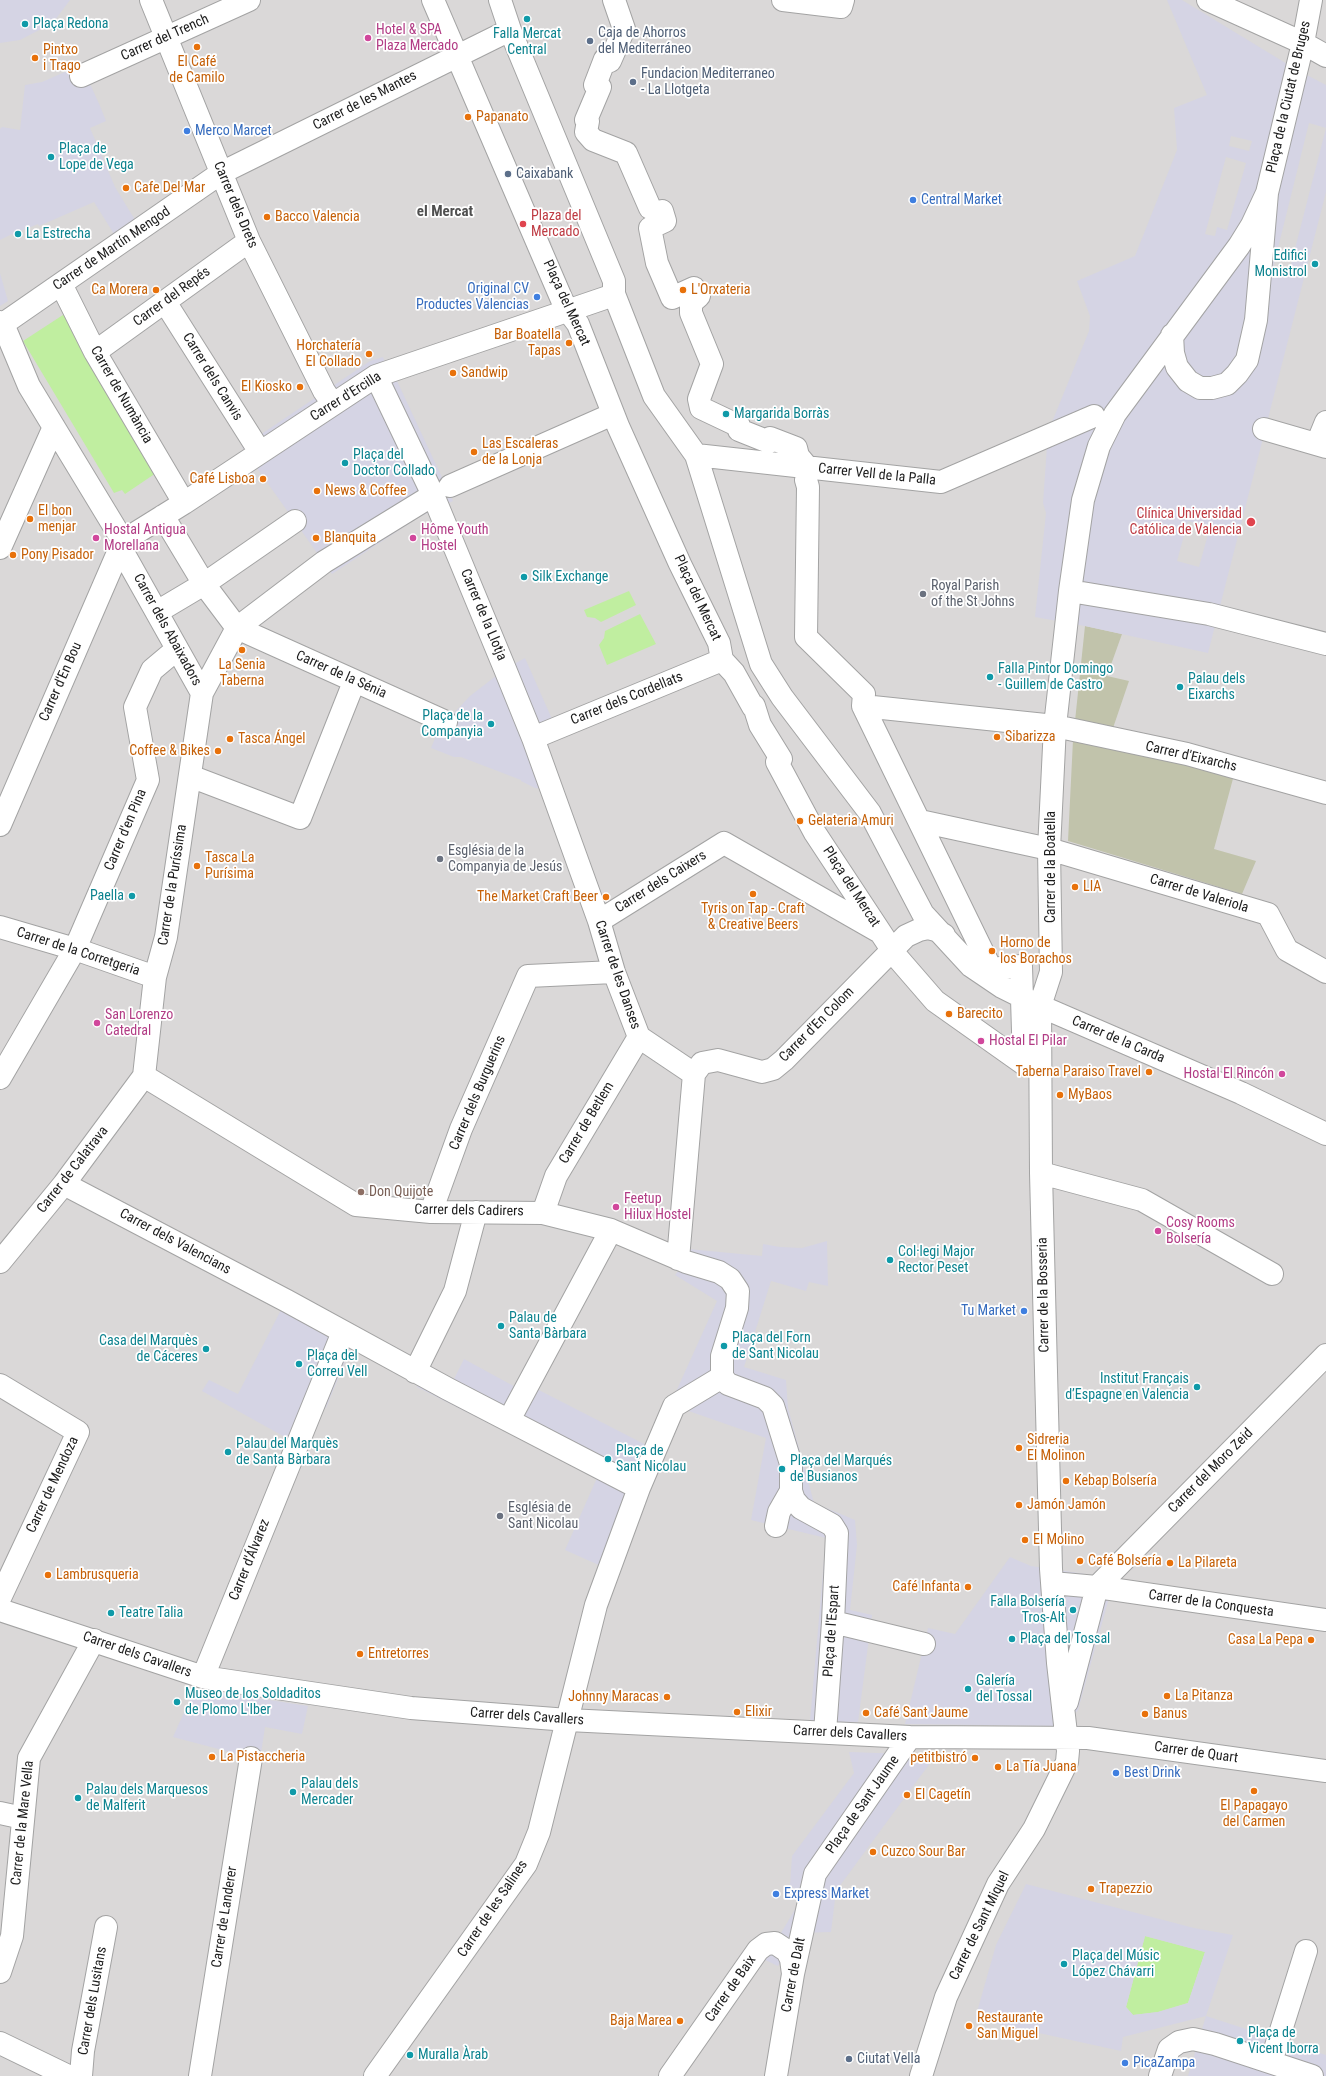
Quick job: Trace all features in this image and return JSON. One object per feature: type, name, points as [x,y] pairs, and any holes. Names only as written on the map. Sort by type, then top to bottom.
[{"type":"street","name":"Carrer dels Drets","points":[[151,0],[165,38],[249,241],[324,391],[333,404]]},
{"type":"street","name":"Carrer del Trench","points":[[81,76],[165,38],[219,6],[250,0]]},
{"type":"street","name":"Plaça del Mercat","points":[[433,0],[568,311],[578,324],[613,414],[680,564],[719,643],[722,660],[734,673],[753,707],[754,706],[760,725],[780,759],[777,762],[816,833],[890,941],[935,1001],[1024,1064],[1020,966],[992,969],[863,706],[864,694],[806,637],[808,487],[806,480],[808,468]]},
{"type":"street","points":[[500,0],[510,30],[614,281],[614,294],[654,396],[696,455],[761,664],[782,698],[870,813],[923,914],[936,932],[971,966],[984,976],[1040,1006]]},
{"type":"street","points":[[614,0],[624,29],[610,61],[605,59],[595,85],[600,87],[586,120],[588,122],[586,132],[593,140],[626,153],[650,208],[659,213],[662,211],[665,221],[650,228],[657,263],[672,298],[694,288],[699,296],[691,303],[691,313],[712,364],[699,399],[701,408],[739,426],[739,430],[769,442],[770,438],[796,448],[798,456],[808,468]]},
{"type":"street","points":[[783,0],[842,3]]},
{"type":"street","points":[[1208,0],[1304,43],[1324,55]]},
{"type":"street","name":"Plaça de la Ciutat de Bruges","points":[[1172,336],[1173,353],[1177,368],[1188,381],[1200,388],[1212,388],[1227,384],[1238,374],[1246,360],[1256,320],[1267,194],[1304,43],[1312,0]]},
{"type":"street","name":"Carrer de les Mantes","points":[[221,173],[510,30]]},
{"type":"street","name":"Carrer de Martín Mengod","points":[[2,323],[221,173]]},
{"type":"street","name":"Plaça de la Ciutat de Bruges","points":[[1066,622],[1083,500],[1099,446],[1115,414],[1239,246],[1252,225],[1267,194]]},
{"type":"street","name":"Carrer del Repés","points":[[96,352],[249,241]]},
{"type":"street","name":"Carrer de Numància","points":[[61,284],[96,352],[184,503]]},
{"type":"street","name":"Carrer d'Ercilla","points":[[122,544],[376,376],[614,294]]},
{"type":"street","name":"Carrer dels Canvis","points":[[165,302],[260,452]]},
{"type":"street","name":"Carrer dels Abaixadors","points":[[2,323],[29,386],[122,544],[157,612],[202,693]]},
{"type":"street","points":[[376,376],[442,491]]},
{"type":"street","points":[[202,693],[237,628],[324,562],[442,491],[613,414]]},
{"type":"street","name":"Carrer Vell de la Palla","points":[[696,455],[941,482],[1094,416]]},
{"type":"street","points":[[1264,429],[1321,446],[1326,422]]},
{"type":"street","points":[[0,548],[54,427]]},
{"type":"street","name":"Carrer de la Llotja","points":[[442,491],[505,669],[532,738]]},
{"type":"street","points":[[163,516],[204,584],[237,628]]},
{"type":"street","points":[[157,612],[204,584],[295,521]]},
{"type":"street","name":"Carrer d'En Bou","points":[[0,825],[122,544]]},
{"type":"street","points":[[1070,591],[1229,618],[1326,644]]},
{"type":"street","name":"Carrer de la Boatella","points":[[1040,1006],[1051,972],[1049,849],[1055,726],[1066,622]]},
{"type":"street","name":"Carrer de la Sénia","points":[[237,628],[354,682],[446,722]]},
{"type":"street","name":"Carrer d'en Pina","points":[[0,1078],[75,949],[148,780],[135,707],[152,670],[177,649]]},
{"type":"street","name":"Carrer dels Cordellats","points":[[532,738],[722,660]]},
{"type":"street","points":[[190,776],[300,818],[354,682]]},
{"type":"street","name":"Carrer de la Puríssima","points":[[144,1076],[155,977],[166,937],[202,693]]},
{"type":"street","name":"Carrer d'Eixarchs","points":[[863,706],[1055,726],[1187,754],[1326,793]]},
{"type":"street","name":"Carrer de les Danses","points":[[532,738],[599,921],[614,972],[639,1037],[694,1074]]},
{"type":"street","name":"Carrer de Valeriola","points":[[920,821],[1049,849],[1268,914],[1287,950],[1326,972]]},
{"type":"street","name":"Carrer dels Caixers","points":[[599,921],[724,843],[890,941]]},
{"type":"street","name":"Carrer de la Corretgeria","points":[[0,927],[75,949],[155,977]]},
{"type":"street","name":"Carrer d'En Colom","points":[[694,1074],[702,1063],[718,1060],[762,1072],[773,1069],[784,1060],[876,966],[890,941],[913,932],[936,932]]},
{"type":"street","name":"Carrer dels Burguerins","points":[[431,1212],[461,1129],[528,976],[614,972]]},
{"type":"street","name":"Carrer de la Carda","points":[[1040,1006],[1241,1093],[1326,1134]]},
{"type":"street","name":"Carrer de la Bosseria","points":[[1040,1006],[1041,1173],[1052,1583]]},
{"type":"street","name":"Carrer de Betlem","points":[[543,1213],[556,1176],[639,1037]]},
{"type":"street","points":[[694,1074],[678,1259],[719,1272],[730,1279],[738,1291],[738,1308],[722,1356],[722,1377],[728,1384],[765,1398],[772,1406],[778,1420],[791,1464],[796,1499],[780,1527]]},
{"type":"street","name":"Carrer dels Cadirers","points":[[144,1076],[356,1205],[431,1212],[543,1213],[611,1230],[678,1259]]},
{"type":"street","name":"Carrer de Calatrava","points":[[0,1262],[64,1184],[144,1076]]},
{"type":"street","points":[[1041,1173],[1142,1200],[1272,1274]]},
{"type":"street","name":"Carrer dels Valencians","points":[[64,1184],[343,1332]]},
{"type":"street","points":[[415,1372],[454,1290],[476,1212]]},
{"type":"street","points":[[509,1420],[611,1230]]},
{"type":"street","points":[[343,1332],[415,1372],[639,1488],[674,1406],[722,1377]]},
{"type":"street","name":"Carrer d'Álvarez","points":[[203,1677],[343,1332]]},
{"type":"street","name":"Carrer del Moro Zeid","points":[[1097,1587],[1326,1355]]},
{"type":"street","name":"Carrer de Mendoza","points":[[0,1386],[78,1432],[0,1598]]},
{"type":"street","name":"Carrer de les Salines","points":[[375,2076],[526,1864],[539,1832],[596,1605],[639,1488]]},
{"type":"street","name":"Plaça de l'Espart","points":[[796,1499],[836,1530],[838,1538],[824,1732]]},
{"type":"street","points":[[1063,1714],[1097,1587],[1052,1583],[1063,1714],[1066,1738]]},
{"type":"street","name":"Carrer de la Conquesta","points":[[1097,1587],[1326,1620]]},
{"type":"street","name":"Carrer dels Cavallers","points":[[0,1610],[203,1677],[411,1708],[568,1720],[910,1737],[1066,1738]]},
{"type":"street","points":[[833,1622],[924,1644]]},
{"type":"street","name":"Carrer de la Mare Vella","points":[[0,1972],[12,1936],[29,1758],[94,1640]]},
{"type":"street","name":"Plaça de Sant Jaume","points":[[815,1874],[910,1737]]},
{"type":"street","name":"Carrer de Quart","points":[[1066,1738],[1106,1740],[1326,1771]]},
{"type":"street","name":"Carrer de Sant Miquel","points":[[921,2076],[946,1997],[998,1884],[1034,1829],[1067,1762],[1066,1738]]},
{"type":"street","name":"Carrer de Landerer","points":[[200,2076],[251,1758]]},
{"type":"street","points":[[0,1813],[23,1818]]},
{"type":"street","name":"Carrer de Dalt","points":[[776,2076],[793,1974],[815,1874]]},
{"type":"street","name":"Carrer dels Lusitans","points":[[80,2076],[83,2051],[106,1927]]},
{"type":"street","name":"Carrer de Baix","points":[[670,2076],[758,1950],[766,1944],[774,1943],[787,1951],[791,1959],[793,1974]]},
{"type":"street","points":[[1271,2062],[1306,1951]]},
{"type":"street","points":[[1161,2071],[1169,2049],[1179,2042],[1193,2039],[1215,2044],[1312,2076]]},
{"type":"street","points":[[0,2042],[68,2076]]},
{"type":"shaded area","name":"Ciutat Vella","points":[[0,0],[1326,0],[1326,2076],[0,2076]]},
{"type":"shaded area","name":"Plaça Redona","points":[[0,0],[70,0],[55,20],[45,27],[20,40],[0,43]]},
{"type":"shaded area","points":[[1167,0],[1182,0],[1297,70],[1326,85],[1326,128],[1326,192],[1208,653],[1085,626],[1035,617],[1046,513],[1043,503],[1048,432],[1089,331],[1090,316],[1077,281],[1135,256],[1177,150],[1174,108],[1207,95]],"holes":[[[1309,123],[1326,128],[1289,272],[1273,268]],[[1231,136],[1252,141],[1249,151],[1229,146]],[[1226,157],[1246,163],[1227,230],[1217,227],[1215,236],[1205,234]],[[1188,521],[1210,527],[1199,567],[1177,561]]]},
{"type":"shaded area","name":"Plaça de Lope de Vega","points":[[74,68],[91,86],[100,106],[106,121],[90,128],[115,187],[135,220],[114,234],[94,202],[39,226],[38,224],[21,231],[22,233],[13,236],[12,234],[0,240],[0,129],[2,127],[20,130],[25,85],[42,82]]},
{"type":"shaded area","points":[[0,273],[8,301],[0,306]]},
{"type":"shaded area","name":"Plaça del Doctor Collado","points":[[383,357],[388,371],[397,381],[453,501],[419,517],[332,574],[242,447],[370,361]]},
{"type":"shaded area","points":[[1085,626],[1122,634],[1107,676],[1129,681],[1113,728],[1075,721]]},
{"type":"shaded area","name":"Plaça de la Companyia","points":[[525,658],[552,719],[534,726],[551,789],[535,788],[521,780],[461,757],[454,757],[431,748],[439,729],[470,696],[505,669]]},
{"type":"shaded area","points":[[1073,740],[1234,775],[1214,849],[1256,861],[1242,894],[1068,841]]},
{"type":"shaded area","points":[[827,1241],[828,1286],[809,1282],[806,1291],[771,1281],[744,1367],[786,1380],[788,1408],[814,1503],[855,1520],[857,1545],[850,1610],[872,1615],[858,1722],[810,1721],[826,1538],[751,1520],[766,1438],[680,1408],[601,1566],[565,1550],[597,1478],[417,1387],[427,1367],[453,1381],[464,1359],[519,1389],[531,1386],[648,1446],[670,1405],[717,1301],[675,1275],[686,1262],[688,1249],[762,1256],[763,1244],[780,1247],[802,1248]]},
{"type":"shaded area","name":"Plaça del Correu Vell","points":[[282,1308],[351,1347],[326,1408],[318,1405],[292,1441],[202,1391],[209,1380],[238,1394]]},
{"type":"shaded area","name":"Plaça del Tossal","points":[[1010,1557],[1031,1566],[1085,1574],[1109,1598],[1078,1710],[1064,1726],[905,1724],[928,1628],[955,1634]]},
{"type":"shaded area","points":[[198,1689],[308,1706],[302,1734],[265,1727],[260,1760],[173,1737],[190,1699]]},
{"type":"shaded area","points":[[849,1752],[936,1755],[836,1891],[831,1932],[799,1933],[778,1966],[765,1960],[803,1896],[790,1885],[792,1856],[854,1773]]},
{"type":"shaded area","name":"Plaça del Músic López Chávarri","points":[[1026,1884],[1194,1928],[1233,1935],[1206,2016],[1123,2037],[1121,2051],[975,2019],[996,1945]],"holes":[[[1145,1936],[1205,1952],[1188,2003],[1158,2012],[1133,2015],[1126,2007]]]},
{"type":"shaded area","name":"Plaça de Vicent Iborra","points":[[1206,2016],[1326,2055],[1326,2076],[1188,2076]]},
{"type":"green space","points":[[66,313],[159,471],[125,494],[122,490],[114,493],[23,341]]},
{"type":"green space","points":[[629,591],[636,605],[601,622],[595,618],[587,617],[584,610]]},
{"type":"green space","points":[[640,614],[656,644],[607,665],[599,645],[604,638],[605,631]]},
{"type":"green space","points":[[1145,1936],[1205,1952],[1188,2003],[1158,2012],[1133,2015],[1126,2007]]},
{"type":"place","name":"Falla Mercat Central","points":[[527,19]]},
{"type":"place","name":"Plaça Redona","points":[[25,24]]},
{"type":"place","name":"Hotel & SPA Plaza Mercado","points":[[368,38]]},
{"type":"place","name":"Caja de Ahorros del Mediterráneo","points":[[590,41]]},
{"type":"place","name":"El Café de Camilo","points":[[197,47]]},
{"type":"place","name":"Pintxo i Trago","points":[[35,58]]},
{"type":"place","name":"Fundacion Mediterraneo - La Llotgeta","points":[[633,82]]},
{"type":"place","name":"Papanato","points":[[468,117]]},
{"type":"place","name":"Merco Marcet","points":[[187,131]]},
{"type":"place","name":"Plaça de Lope de Vega","points":[[51,157]]},
{"type":"place","name":"Caixabank","points":[[508,174]]},
{"type":"place","name":"Cafe Del Mar","points":[[126,188]]},
{"type":"place","name":"Central Market","points":[[913,200]]},
{"type":"place","name":"Bacco Valencia","points":[[267,217]]},
{"type":"place","name":"Plaza del Mercado","points":[[523,224]]},
{"type":"place","name":"La Estrecha","points":[[18,234]]},
{"type":"place","name":"Edifici Monistrol","points":[[1315,264]]},
{"type":"place","name":"Ca Morera","points":[[156,290]]},
{"type":"place","name":"L'Orxateria","points":[[683,290]]},
{"type":"place","name":"Original CV Productes Valencias","points":[[537,297]]},
{"type":"place","name":"Bar Boatella Tapas","points":[[569,343]]},
{"type":"place","name":"Horchatería El Collado","points":[[369,354]]},
{"type":"place","name":"Sandwip","points":[[453,373]]},
{"type":"place","name":"El Kiosko","points":[[300,387]]},
{"type":"place","name":"Margarida Borràs","points":[[726,414]]},
{"type":"place","name":"Las Escaleras de la Lonja","points":[[474,452]]},
{"type":"place","name":"Plaça del Doctor Collado","points":[[345,463]]},
{"type":"place","name":"Café Lisboa","points":[[263,479]]},
{"type":"place","name":"News & Coffee","points":[[317,491]]},
{"type":"place","name":"El bon menjar","points":[[30,519]]},
{"type":"place","name":"Clínica Universidad Católica de Valencia","points":[[1251,522]]},
{"type":"place","name":"Hostal Antigua Morellana","points":[[96,538]]},
{"type":"place","name":"Blanquita","points":[[316,538]]},
{"type":"place","name":"Hôme Youth Hostel","points":[[413,538]]},
{"type":"place","name":"Pony Pisador","points":[[13,555]]},
{"type":"place","name":"Silk Exchange","points":[[524,577]]},
{"type":"place","name":"Royal Parish of the St Johns","points":[[923,594]]},
{"type":"place","name":"La Senia Taberna","points":[[242,650]]},
{"type":"place","name":"Falla Pintor Domingo - Guillem de Castro","points":[[990,677]]},
{"type":"place","name":"Palau dels Eixarchs","points":[[1180,687]]},
{"type":"place","name":"Plaça de la Companyia","points":[[491,724]]},
{"type":"place","name":"Sibarizza","points":[[997,737]]},
{"type":"place","name":"Tasca Ángel","points":[[230,739]]},
{"type":"place","name":"Coffee & Bikes","points":[[218,751]]},
{"type":"place","name":"Gelateria Amuri","points":[[800,821]]},
{"type":"place","name":"Església de la Companyia de Jesús","points":[[440,859]]},
{"type":"place","name":"Tasca La Purísima","points":[[197,866]]},
{"type":"place","name":"LIA","points":[[1075,887]]},
{"type":"place","name":"Tyris on Tap - Craft & Creative Beers","points":[[753,894]]},
{"type":"place","name":"Paella","points":[[132,896]]},
{"type":"place","name":"The Market Craft Beer","points":[[606,897]]},
{"type":"place","name":"Horno de los Borachos","points":[[992,951]]},
{"type":"place","name":"Barecito","points":[[949,1014]]},
{"type":"place","name":"San Lorenzo Catedral","points":[[97,1023]]},
{"type":"place","name":"Hostal El Pilar","points":[[981,1041]]},
{"type":"place","name":"Taberna Paraiso Travel","points":[[1149,1072]]},
{"type":"place","name":"Hostal El Rincón","points":[[1282,1074]]},
{"type":"place","name":"MyBaos","points":[[1060,1095]]},
{"type":"place","name":"Don Quijote","points":[[361,1192]]},
{"type":"place","name":"Feetup Hilux Hostel","points":[[616,1207]]},
{"type":"place","name":"Cosy Rooms Bolsería","points":[[1158,1231]]},
{"type":"place","name":"Col·legi Major Rector Peset","points":[[890,1260]]},
{"type":"place","name":"Tu Market","points":[[1024,1311]]},
{"type":"place","name":"Palau de Santa Bàrbara","points":[[501,1326]]},
{"type":"place","name":"Plaça del Forn de Sant Nicolau","points":[[724,1346]]},
{"type":"place","name":"Casa del Marquès de Cáceres","points":[[206,1349]]},
{"type":"place","name":"Plaça del Correu Vell","points":[[299,1364]]},
{"type":"place","name":"Institut Français d’Espagne en Valencia","points":[[1197,1387]]},
{"type":"place","name":"Sidreria El Molinon","points":[[1019,1448]]},
{"type":"place","name":"Palau del Marquès de Santa Bàrbara","points":[[228,1452]]},
{"type":"place","name":"Plaça de Sant Nicolau","points":[[608,1459]]},
{"type":"place","name":"Plaça del Marqués de Busianos","points":[[782,1469]]},
{"type":"place","name":"Kebap Bolsería","points":[[1066,1481]]},
{"type":"place","name":"Jamón Jamón","points":[[1019,1505]]},
{"type":"place","name":"Església de Sant Nicolau","points":[[500,1516]]},
{"type":"place","name":"El Molino","points":[[1025,1540]]},
{"type":"place","name":"Café Bolsería","points":[[1080,1561]]},
{"type":"place","name":"La Pilareta","points":[[1170,1563]]},
{"type":"place","name":"Lambrusqueria","points":[[48,1575]]},
{"type":"place","name":"Café Infanta","points":[[968,1587]]},
{"type":"place","name":"Falla Bolsería Tros-Alt","points":[[1073,1610]]},
{"type":"place","name":"Teatre Talia","points":[[111,1613]]},
{"type":"place","name":"Plaça del Tossal","points":[[1012,1639]]},
{"type":"place","name":"Casa La Pepa","points":[[1311,1640]]},
{"type":"place","name":"Entretorres","points":[[360,1654]]},
{"type":"place","name":"Galería del Tossal","points":[[968,1689]]},
{"type":"place","name":"La Pitanza","points":[[1167,1696]]},
{"type":"place","name":"Johnny Maracas","points":[[667,1697]]},
{"type":"place","name":"Museo de los Soldaditos de Plomo L'Iber","points":[[177,1702]]},
{"type":"place","name":"Elixir","points":[[737,1712]]},
{"type":"place","name":"Café Sant Jaume","points":[[866,1713]]},
{"type":"place","name":"Banus","points":[[1145,1714]]},
{"type":"place","name":"La Pistaccheria","points":[[212,1757]]},
{"type":"place","name":"petitbistró","points":[[975,1758]]},
{"type":"place","name":"La Tía Juana","points":[[998,1767]]},
{"type":"place","name":"Best Drink","points":[[1116,1773]]},
{"type":"place","name":"El Papagayo del Carmen","points":[[1254,1791]]},
{"type":"place","name":"Palau dels Mercader","points":[[293,1792]]},
{"type":"place","name":"El Cagetín","points":[[907,1795]]},
{"type":"place","name":"Palau dels Marquesos de Malferit","points":[[78,1798]]},
{"type":"place","name":"Cuzco Sour Bar","points":[[873,1852]]},
{"type":"place","name":"Trapezzio","points":[[1091,1889]]},
{"type":"place","name":"Express Market","points":[[776,1894]]},
{"type":"place","name":"Plaça del Músic López Chávarri","points":[[1064,1964]]},
{"type":"place","name":"Baja Marea","points":[[680,2021]]},
{"type":"place","name":"Restaurante San Miguel","points":[[969,2026]]},
{"type":"place","name":"Plaça de Vicent Iborra","points":[[1240,2041]]},
{"type":"place","name":"Muralla Àrab","points":[[410,2055]]},
{"type":"place","name":"Ciutat Vella","points":[[849,2059]]},
{"type":"place","name":"PicaZampa","points":[[1125,2063]]},
{"type":"district","name":"el Mercat","points":[[445,212]]}]
